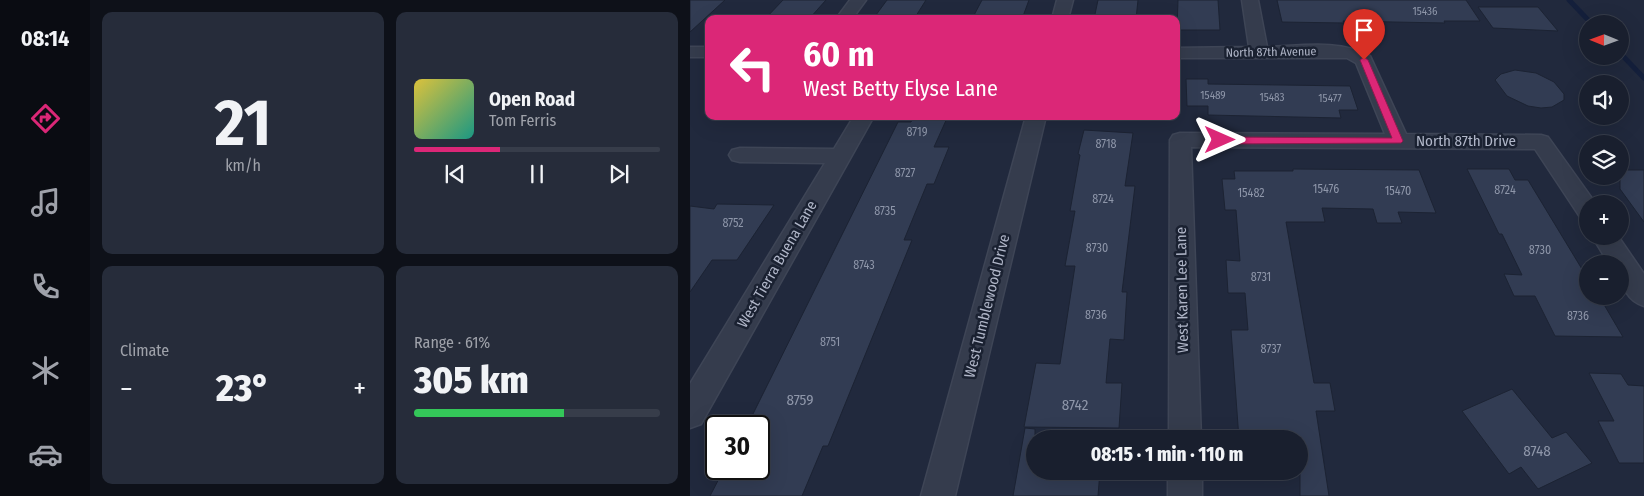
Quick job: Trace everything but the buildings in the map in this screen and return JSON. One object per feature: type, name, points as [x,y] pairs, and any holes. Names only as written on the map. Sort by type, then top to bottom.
[{"type":"street","points":[[847,15],[858,0]]},
{"type":"street","points":[[1061,15],[1065,0]]},
{"type":"street","points":[[1250,0],[1259,52]]},
{"type":"street","name":"North 87th Avenue","points":[[1180,52],[1338,51],[1352,53],[1364,60],[1398,141]]},
{"type":"street","points":[[690,52],[705,52]]},
{"type":"street","name":"West Tierra Buena Lane","points":[[690,413],[862,120]]},
{"type":"street","name":"West Tumblewood Drive","points":[[938,496],[1035,120]]},
{"type":"street","name":"North 87th Drive","points":[[1180,140],[1541,142],[1579,198]]},
{"type":"street","name":"West Karen Lee Lane","points":[[1180,140],[1185,430]]},
{"type":"street","points":[[740,155],[840,156]]},
{"type":"street","points":[[1610,245],[1644,295]]},
{"type":"street","points":[[1185,480],[1185,496]]},
{"type":"waterway","points":[[1569,0],[1583,15]]},
{"type":"waterway","points":[[1629,62],[1644,78]]},
{"type":"route","points":[[1220,140],[1398,141],[1364,60]]}]
